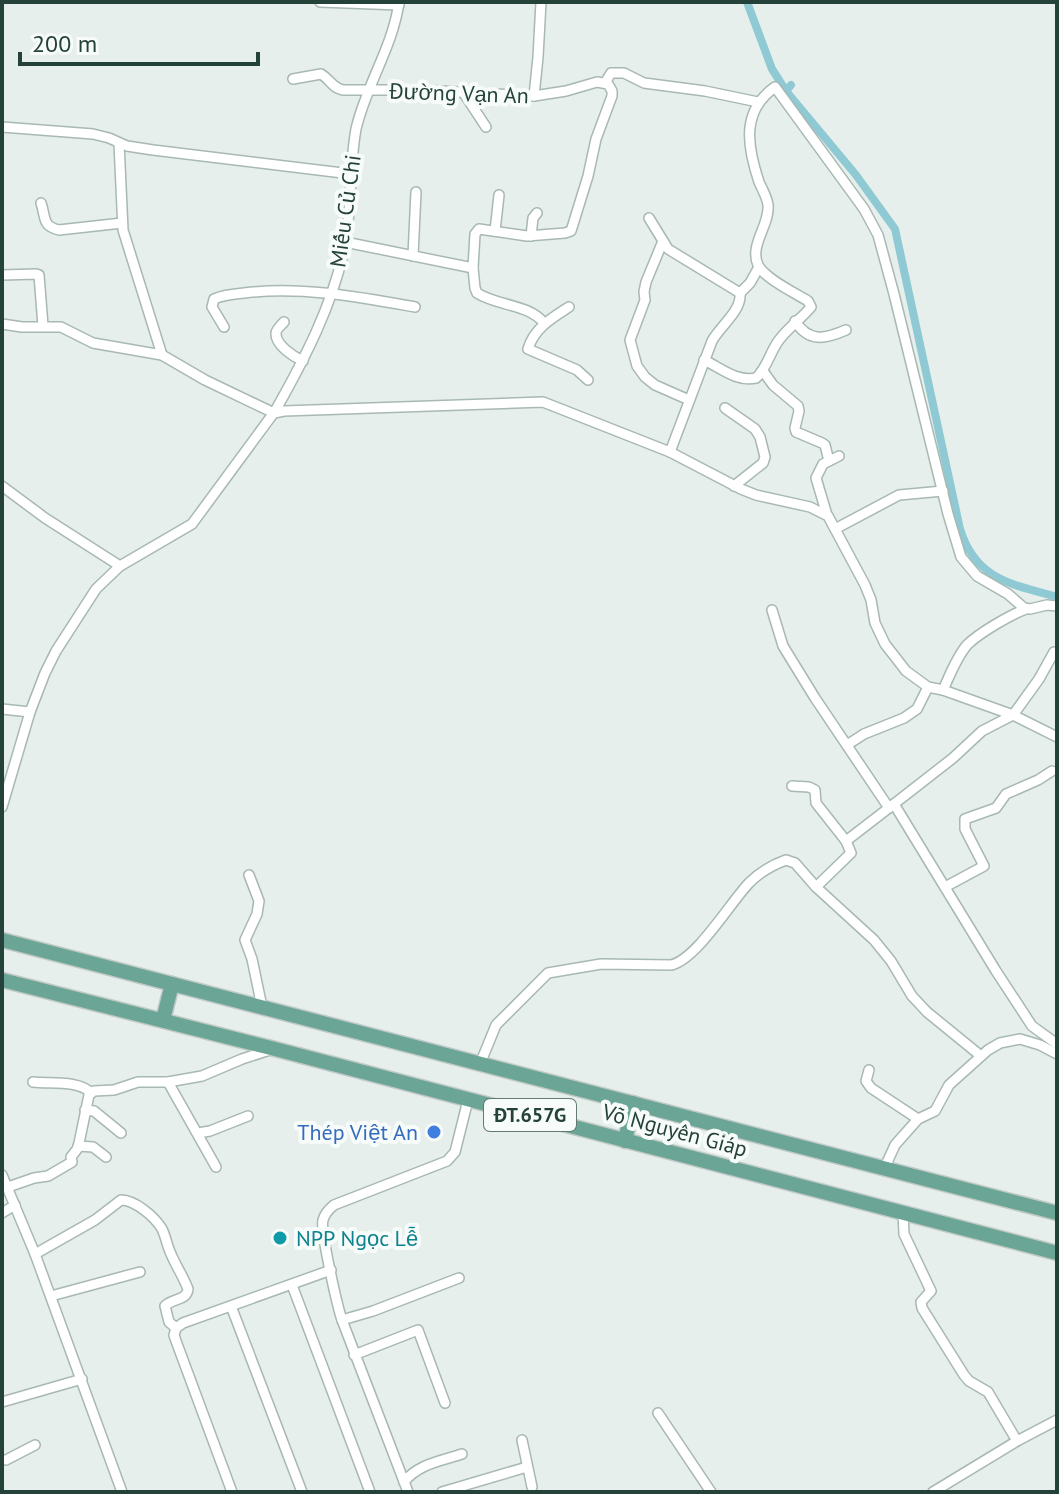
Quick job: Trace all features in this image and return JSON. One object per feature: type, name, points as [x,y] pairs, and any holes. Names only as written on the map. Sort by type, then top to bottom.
[{"type":"main road","name":"Võ Nguyên Giáp","points":[[2,940],[1057,1213]]},
{"type":"main road","name":"Võ Nguyên Giáp","points":[[2,980],[1057,1253]]},
{"type":"main road","points":[[163,1020],[172,984]]},
{"type":"main road","points":[[625,1141],[633,1103]]},
{"type":"street","points":[[320,2],[399,3]]},
{"type":"street","points":[[534,96],[541,2]]},
{"type":"street","name":"Miếu Củ Chi","points":[[2,807],[45,673],[96,589],[120,566],[192,524],[274,413],[303,361],[332,294],[345,242],[356,131],[390,38],[399,3]]},
{"type":"street","name":"Đường Vạn An","points":[[293,79],[321,74],[337,89],[534,96],[597,82],[605,83],[611,73],[619,72],[644,83],[758,102]]},
{"type":"street","points":[[544,323],[532,313],[475,291],[476,232],[484,229],[531,236],[565,233],[573,228],[596,139],[612,96],[611,88],[605,83]]},
{"type":"street","points":[[704,360],[747,380],[756,378],[795,321],[809,311],[810,303],[759,267],[756,252],[768,209],[749,141],[758,102],[775,87],[875,228],[963,560],[983,581],[1008,594],[1026,609]]},
{"type":"street","points":[[463,92],[486,127]]},
{"type":"street","points":[[2,127],[93,134],[153,150],[351,174]]},
{"type":"street","points":[[119,143],[122,223],[162,355]]},
{"type":"street","points":[[413,256],[416,192]]},
{"type":"street","points":[[495,231],[499,195]]},
{"type":"street","points":[[41,203],[46,224],[59,230],[122,223]]},
{"type":"street","points":[[531,236],[533,218],[537,213]]},
{"type":"street","points":[[649,218],[668,249],[740,293]]},
{"type":"street","points":[[663,241],[645,286],[645,300],[630,340],[636,363],[645,377],[655,385],[689,400]]},
{"type":"street","points":[[345,242],[473,268]]},
{"type":"street","points":[[670,452],[714,337],[740,304],[740,293],[759,267]]},
{"type":"street","points":[[2,275],[39,275],[43,326]]},
{"type":"street","points":[[224,327],[211,305],[214,299],[278,289],[415,307]]},
{"type":"street","points":[[569,307],[544,323],[528,349],[577,370],[588,380]]},
{"type":"street","points":[[795,321],[805,334],[814,337],[832,336],[846,330]]},
{"type":"street","points":[[284,322],[276,335],[287,353],[303,361]]},
{"type":"street","points":[[2,324],[65,328],[97,344],[162,355],[205,380],[274,413],[537,402],[561,408],[670,452],[756,495],[810,507],[827,515]]},
{"type":"street","points":[[763,371],[773,385],[798,406],[796,432],[822,443],[829,461]]},
{"type":"street","points":[[725,408],[755,429],[765,457],[763,463],[734,486]]},
{"type":"street","points":[[839,456],[821,466],[816,482],[827,515],[865,585],[875,623],[885,644],[906,671],[928,687],[1013,715],[1057,737]]},
{"type":"street","points":[[2,486],[120,566]]},
{"type":"street","points":[[835,529],[899,495],[943,491]]},
{"type":"street","points":[[943,690],[970,642],[1014,614],[1056,603]]},
{"type":"street","points":[[772,610],[783,646],[847,745],[892,806],[1032,1026],[1057,1044]]},
{"type":"street","points":[[846,841],[953,758],[982,731],[1013,715],[1054,652]]},
{"type":"street","points":[[847,745],[917,709],[928,687]]},
{"type":"street","points":[[2,709],[30,712]]},
{"type":"street","points":[[945,887],[984,866],[965,829],[965,819],[996,808],[1006,794],[1052,771]]},
{"type":"street","points":[[792,786],[815,790],[816,803],[846,841],[851,853],[816,887]]},
{"type":"street","points":[[480,1064],[496,1025],[548,973],[601,964],[680,963],[750,882],[765,870],[786,860],[795,863],[816,887],[874,940],[912,996],[927,1012],[981,1056]]},
{"type":"street","points":[[249,875],[259,901],[257,914],[245,940],[262,1007]]},
{"type":"street","points":[[884,1169],[895,1145],[918,1119],[935,1111],[949,1085],[1000,1043],[1020,1039],[1057,1054]]},
{"type":"street","points":[[8,1187],[48,1176],[72,1162],[85,1110],[94,1091],[114,1090],[138,1082],[168,1082],[202,1076],[275,1049]]},
{"type":"street","points":[[869,1070],[866,1079],[869,1085],[918,1119]]},
{"type":"street","points":[[33,1082],[78,1085],[91,1093]]},
{"type":"street","points":[[168,1082],[216,1167]]},
{"type":"street","points":[[408,1492],[342,1320],[323,1226],[324,1217],[329,1209],[349,1198],[450,1159],[455,1152],[468,1100]]},
{"type":"street","points":[[85,1110],[94,1111],[121,1133]]},
{"type":"street","points":[[198,1133],[248,1116]]},
{"type":"street","points":[[78,1146],[93,1147],[106,1157]]},
{"type":"street","points":[[2,1175],[51,1296],[122,1492]]},
{"type":"street","points":[[35,1254],[95,1220],[121,1200],[133,1202],[163,1230],[170,1253],[188,1289],[185,1297],[165,1306],[169,1322],[176,1328]]},
{"type":"street","points":[[2,1213],[15,1205]]},
{"type":"street","points":[[903,1212],[905,1239],[931,1291],[921,1302],[922,1308],[964,1375],[988,1392],[1017,1441]]},
{"type":"street","points":[[232,1492],[176,1341],[176,1328],[331,1270]]},
{"type":"street","points":[[51,1296],[140,1272]]},
{"type":"street","points":[[342,1320],[459,1278]]},
{"type":"street","points":[[292,1285],[370,1492]]},
{"type":"street","points":[[231,1306],[302,1492]]},
{"type":"street","points":[[354,1355],[418,1330],[445,1403]]},
{"type":"street","points":[[2,1402],[82,1379]]},
{"type":"street","points":[[658,1413],[711,1492]]},
{"type":"street","points":[[933,1492],[1057,1420]]},
{"type":"street","points":[[522,1440],[532,1487]]},
{"type":"street","points":[[2,1449],[4,1461],[35,1445]]},
{"type":"street","points":[[404,1482],[420,1467],[462,1454]]},
{"type":"street","points":[[442,1492],[527,1467]]},
{"type":"waterway","points":[[747,2],[772,69],[786,91],[791,85]]},
{"type":"waterway","points":[[786,91],[856,175],[895,229],[966,545],[984,569],[996,576],[1054,596]]},
{"type":"place","name":"Thép Việt An","points":[[434,1132]]},
{"type":"place","name":"NPP Ngọc Lễ","points":[[280,1238]]}]
